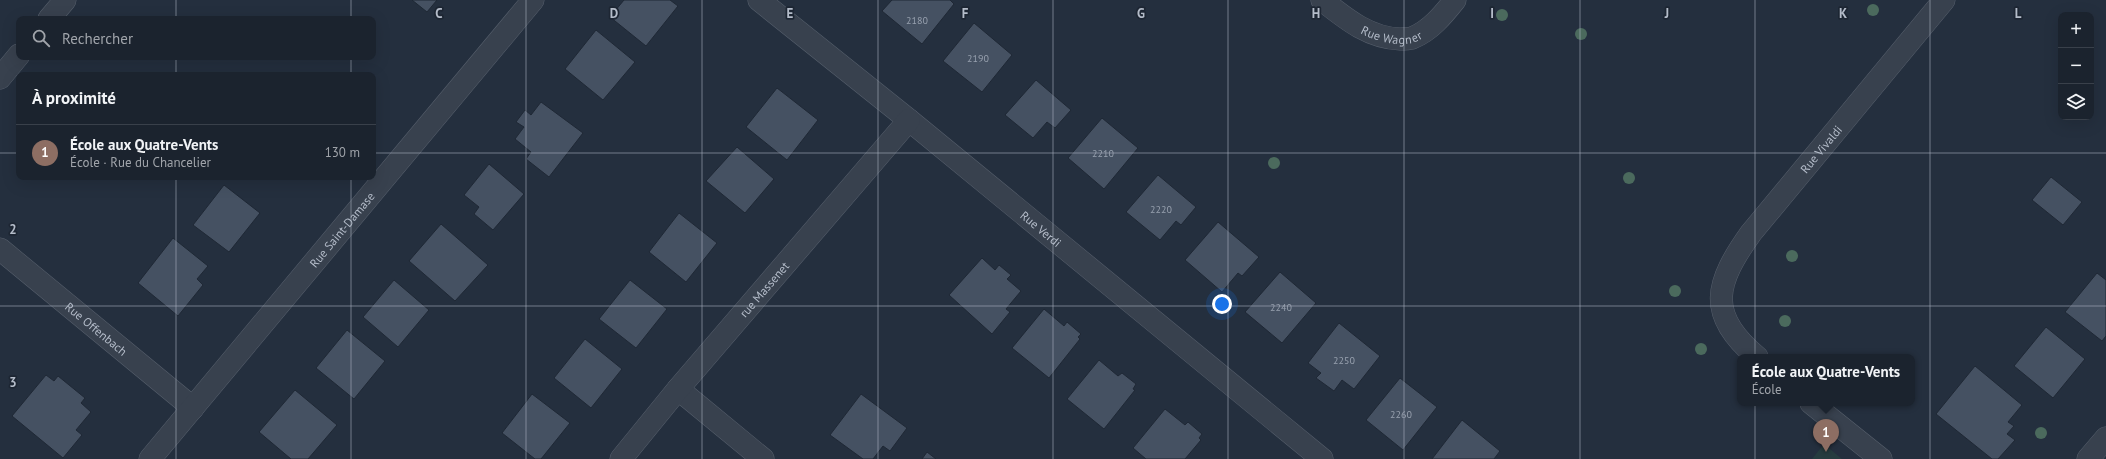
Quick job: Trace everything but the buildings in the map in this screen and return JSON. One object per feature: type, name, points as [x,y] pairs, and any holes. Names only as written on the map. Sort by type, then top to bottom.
[{"type":"street","points":[[52,16],[65,0]]},
{"type":"street","name":"Rue Saint-Damase","points":[[150,459],[533,0]]},
{"type":"street","name":"Rue Verdi","points":[[759,0],[909,120],[1322,459]]},
{"type":"street","name":"Rue Wagner","points":[[1322,0],[1352,24],[1375,35],[1410,39],[1425,31],[1439,19],[1455,0]]},
{"type":"street","name":"Rue Vivaldi","points":[[1753,354],[1733,333],[1722,308],[1722,286],[1726,272],[1750,233],[1944,0]]},
{"type":"street","points":[[0,78],[16,59]]},
{"type":"street","name":"rue Massenet","points":[[621,459],[678,389],[909,120]]},
{"type":"street","name":"Rue Offenbach","points":[[0,249],[193,408]]},
{"type":"street","points":[[678,389],[763,459]]},
{"type":"street","points":[[1816,406],[1881,459]]},
{"type":"street","points":[[2088,459],[2106,438]]},
{"type":"green space","points":[[1824,444],[1842,459],[1812,459]]},
{"type":"place","name":"École aux Quatre-Vents","points":[[1826,452]]}]
